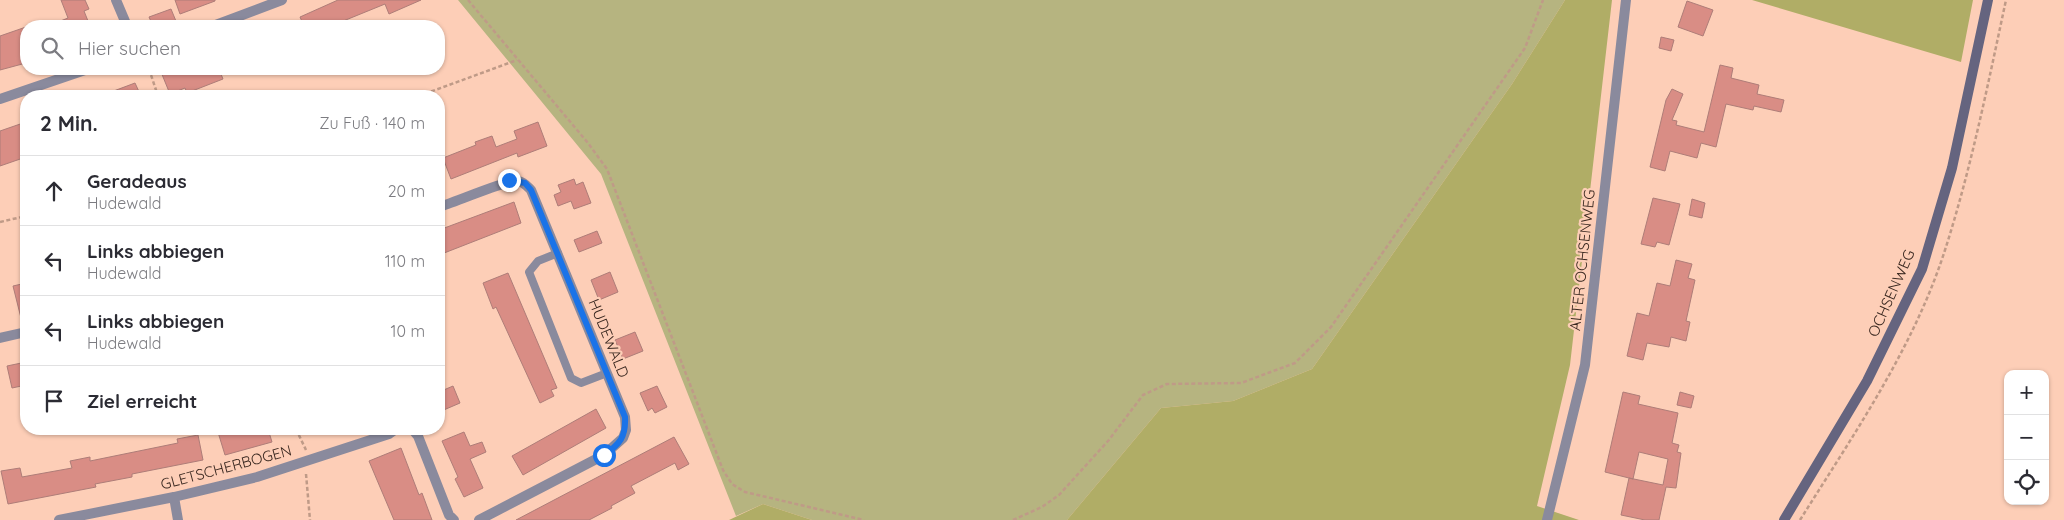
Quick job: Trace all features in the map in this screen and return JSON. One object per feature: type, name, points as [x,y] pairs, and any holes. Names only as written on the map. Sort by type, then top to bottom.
[{"type":"main road","name":"OCHSENWEG","points":[[1784,520],[1867,381],[1922,268],[1952,168],[1988,0]]},
{"type":"street","points":[[116,0],[124,20]]},
{"type":"street","points":[[229,20],[282,0]]},
{"type":"street","name":"ALTER OCHSENWEG","points":[[1547,520],[1585,365],[1626,0]]},
{"type":"street","points":[[26,90],[70,75]]},
{"type":"street","points":[[0,99],[20,92]]},
{"type":"street","name":"HUDEWALD","points":[[445,205],[509,180],[525,183],[531,190],[625,417],[626,430],[618,445],[604,455],[479,520]]},
{"type":"street","points":[[0,338],[20,333]]},
{"type":"street","name":"GLETSCHERBOGEN","points":[[59,520],[174,497],[257,476],[386,435]]},
{"type":"street","points":[[417,435],[449,515],[454,520]]},
{"type":"street","points":[[174,497],[178,520]]},
{"type":"lane","points":[[558,253],[538,261],[529,272],[571,378],[581,384],[607,374]]},
{"type":"path","points":[[468,0],[588,143],[607,169],[723,470],[732,484],[746,492],[864,520]]},
{"type":"path","points":[[1013,520],[1042,507],[1059,495],[1108,441],[1143,395],[1167,384],[1241,383],[1295,363],[1330,327],[1525,48],[1543,0]]},
{"type":"path","points":[[435,90],[517,60]]},
{"type":"path","points":[[151,75],[156,90]]},
{"type":"path","points":[[0,222],[20,217]]},
{"type":"path","points":[[298,435],[307,461],[310,520]]},
{"type":"shaded area","points":[[458,0],[1565,0],[1512,84],[1312,369],[1233,401],[1161,408],[1067,520],[812,520],[763,504],[736,516],[601,174]]},
{"type":"shaded area","points":[[1565,0],[1612,0],[1570,365],[1537,506],[1579,520],[1067,520],[1161,408],[1233,401],[1312,369],[1512,84]]},
{"type":"shaded area","points":[[1752,0],[1973,0],[1961,62]]},
{"type":"shaded area","points":[[763,504],[812,520],[729,520]]},
{"type":"building","points":[[61,0],[85,0],[89,9],[84,11],[88,20],[63,20],[68,18]]},
{"type":"building","points":[[175,0],[215,0],[215,1],[180,14]]},
{"type":"building","points":[[338,0],[421,0],[389,14],[385,4],[346,20],[301,20],[300,17]]},
{"type":"building","points":[[1687,1],[1713,10],[1703,36],[1678,27]]},
{"type":"building","points":[[171,9],[176,20],[150,20],[149,17]]},
{"type":"building","points":[[20,29],[20,65],[0,70],[0,36]]},
{"type":"building","points":[[1661,37],[1674,40],[1671,51],[1659,48]]},
{"type":"building","points":[[1720,65],[1733,68],[1731,78],[1759,85],[1757,94],[1784,100],[1781,112],[1754,106],[1753,110],[1726,104],[1716,147],[1701,143],[1697,158],[1670,151],[1665,171],[1650,167],[1666,100],[1672,89],[1683,94],[1672,120],[1677,121],[1676,125],[1704,132]]},
{"type":"building","points":[[162,75],[221,75],[223,79],[195,90],[186,90],[185,88],[168,90]]},
{"type":"building","points":[[135,83],[138,90],[116,90]]},
{"type":"building","points":[[538,122],[547,146],[518,157],[517,153],[451,179],[445,163],[445,157],[476,145],[475,142],[492,136],[496,147],[517,139],[514,131]]},
{"type":"building","points":[[20,124],[20,159],[0,166],[0,131]]},
{"type":"building","points":[[574,179],[576,185],[583,182],[591,203],[574,209],[571,201],[558,206],[554,195],[561,192],[558,185]]},
{"type":"building","points":[[1653,198],[1680,204],[1669,245],[1657,242],[1655,247],[1641,244]]},
{"type":"building","points":[[1692,199],[1705,203],[1702,218],[1689,215]]},
{"type":"building","points":[[514,202],[521,223],[445,253],[445,228]]},
{"type":"building","points":[[597,231],[602,243],[579,252],[574,240]]},
{"type":"building","points":[[1676,260],[1692,264],[1688,278],[1695,280],[1686,321],[1690,322],[1686,341],[1671,337],[1669,347],[1647,343],[1643,360],[1627,356],[1637,313],[1649,316],[1657,283],[1670,286]]},
{"type":"building","points":[[610,272],[618,292],[599,300],[591,280]]},
{"type":"building","points":[[508,273],[557,388],[551,390],[554,396],[540,403],[496,307],[493,309],[483,283]]},
{"type":"building","points":[[20,284],[20,314],[13,286]]},
{"type":"building","points":[[635,332],[643,351],[623,359],[615,340]]},
{"type":"building","points":[[20,363],[20,386],[12,388],[7,366]]},
{"type":"building","points":[[453,386],[460,403],[445,409],[445,389]]},
{"type":"building","points":[[657,386],[667,407],[655,413],[652,408],[648,411],[640,393]]},
{"type":"building","points":[[1623,392],[1640,396],[1638,404],[1678,413],[1672,443],[1679,445],[1677,452],[1681,453],[1676,488],[1666,487],[1659,520],[1645,520],[1621,515],[1629,478],[1605,472]],"holes":[[[1639,452],[1668,459],[1663,485],[1633,479]]]},
{"type":"building","points":[[1680,392],[1694,396],[1691,408],[1677,405]]},
{"type":"building","points":[[596,409],[606,428],[523,475],[512,456]]},
{"type":"building","points":[[464,432],[470,446],[482,442],[486,452],[470,459],[483,488],[464,497],[455,479],[458,477],[442,441]]},
{"type":"building","points":[[198,435],[203,460],[132,474],[132,477],[95,484],[96,487],[8,504],[1,471],[20,468],[22,477],[72,468],[70,461],[90,457],[90,461],[178,443],[177,439]]},
{"type":"building","points":[[219,435],[270,435],[272,442],[225,455]]},
{"type":"building","points":[[674,437],[689,464],[678,470],[675,463],[631,486],[635,493],[611,506],[612,508],[589,520],[516,520]]},
{"type":"building","points":[[401,448],[419,495],[422,493],[432,520],[394,520],[369,461]]},
{"type":"route","points":[[509,180],[518,180],[525,183],[531,190],[625,417],[626,430],[623,438],[618,445],[604,455]]}]
